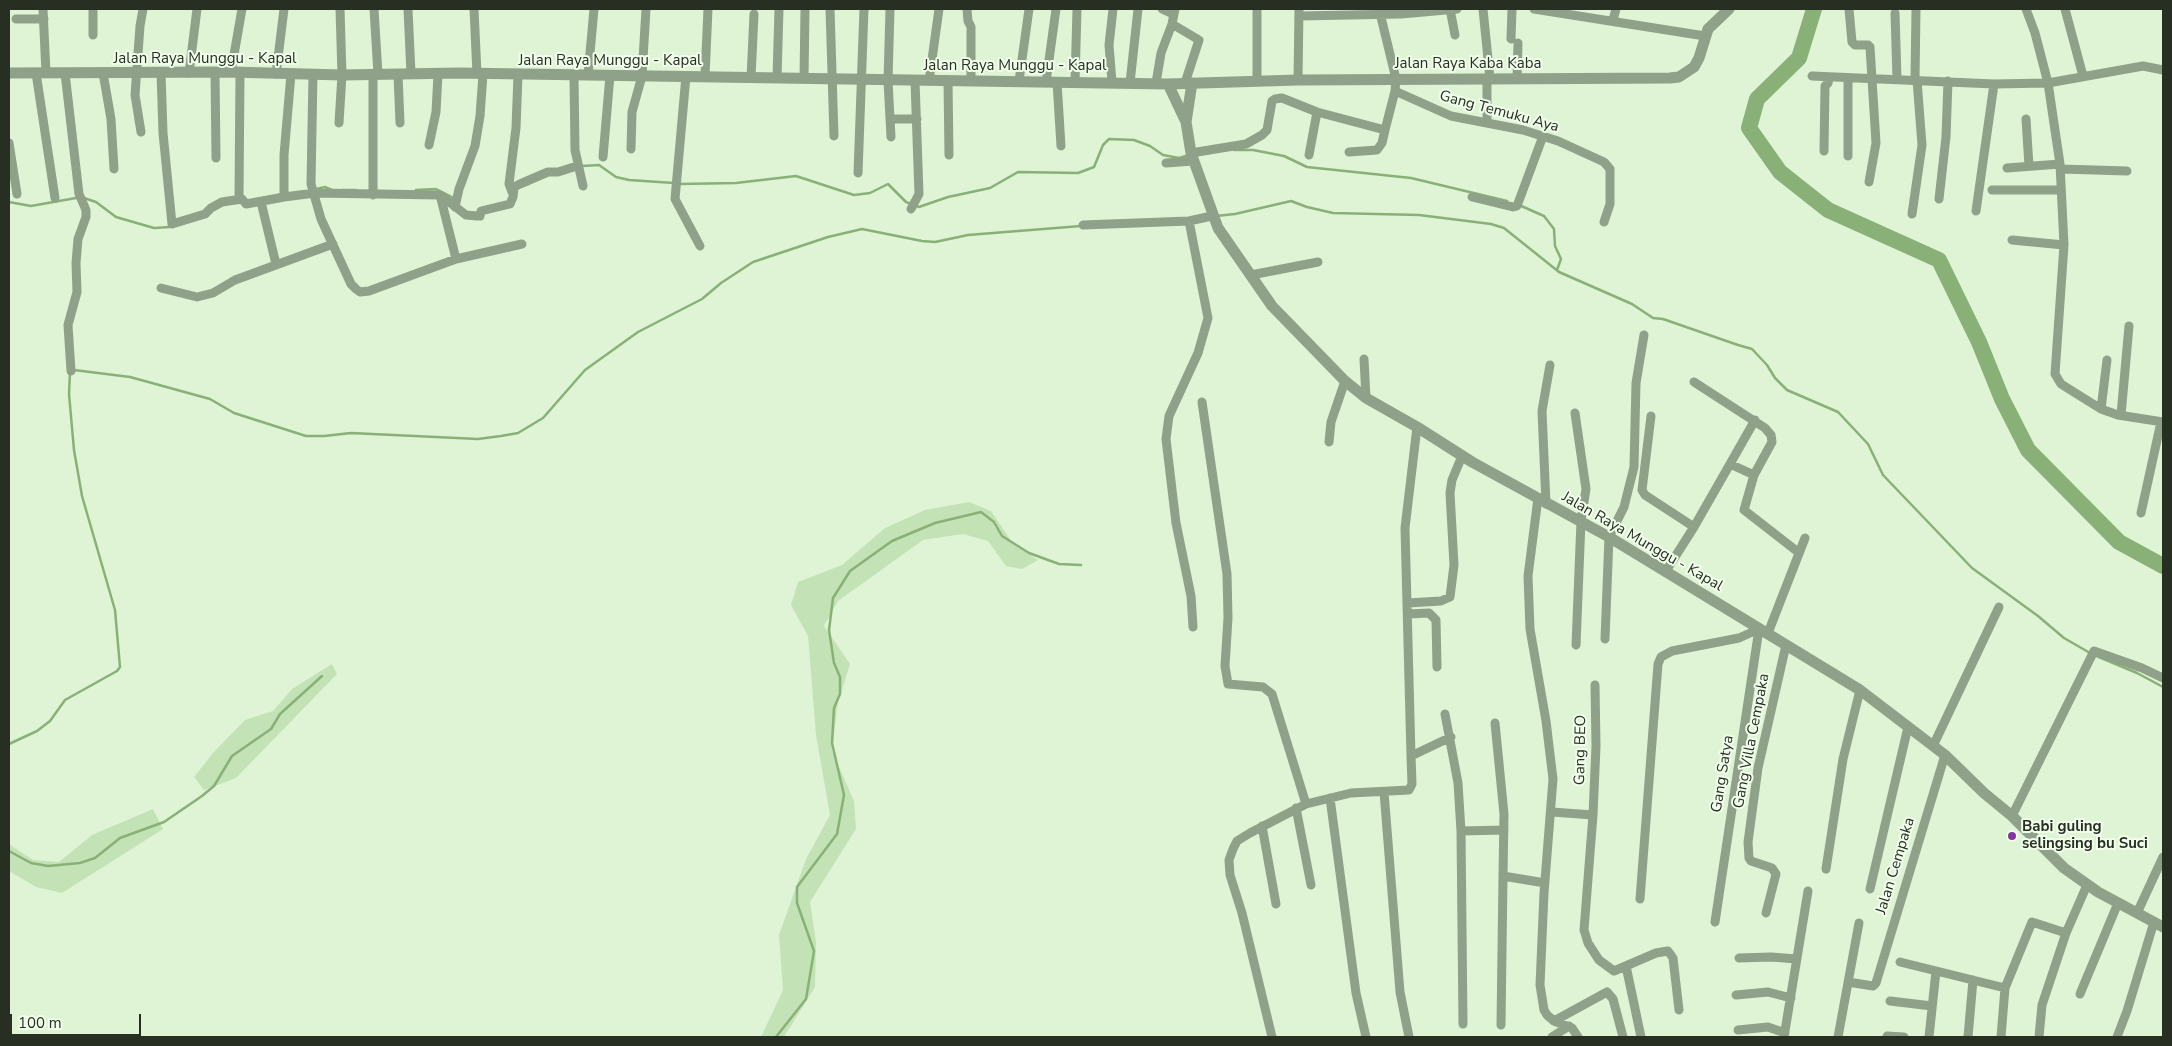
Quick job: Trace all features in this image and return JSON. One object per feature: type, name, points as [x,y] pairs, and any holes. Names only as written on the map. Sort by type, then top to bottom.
[{"type":"street","points":[[43,9],[41,72],[55,198]]},
{"type":"street","points":[[93,9],[93,35]]},
{"type":"street","points":[[141,132],[135,95],[143,9]]},
{"type":"street","points":[[190,73],[197,9]]},
{"type":"street","points":[[239,199],[235,72],[242,9]]},
{"type":"street","points":[[276,74],[284,9]]},
{"type":"street","points":[[340,9],[342,75],[340,123]]},
{"type":"street","points":[[373,194],[374,9]]},
{"type":"street","points":[[408,9],[411,74]]},
{"type":"street","points":[[455,207],[459,189],[475,146],[480,116],[480,74],[474,9]]},
{"type":"street","points":[[588,75],[594,9]]},
{"type":"street","points":[[631,149],[632,112],[642,76],[646,9]]},
{"type":"street","points":[[705,76],[708,9]]},
{"type":"street","points":[[777,78],[779,9]]},
{"type":"street","points":[[804,79],[805,9]]},
{"type":"street","points":[[830,9],[834,136]]},
{"type":"street","points":[[858,173],[864,9]]},
{"type":"street","points":[[890,9],[888,81],[890,137]]},
{"type":"street","points":[[929,81],[939,9]]},
{"type":"street","points":[[967,9],[968,21],[971,27],[971,81]]},
{"type":"street","points":[[1019,81],[1029,9]]},
{"type":"street","points":[[1056,9],[1052,82],[1062,146]]},
{"type":"street","points":[[1075,82],[1077,9]]},
{"type":"street","points":[[1112,82],[1109,45],[1113,9]]},
{"type":"street","points":[[1130,83],[1138,9]]},
{"type":"street","points":[[1162,9],[1199,40],[1189,83]]},
{"type":"street","points":[[1257,9],[1257,80]]},
{"type":"street","points":[[1298,80],[1299,13],[1363,11],[1380,13],[1453,9],[1456,35]]},
{"type":"street","points":[[1483,9],[1488,79],[1487,123]]},
{"type":"street","points":[[1512,9],[1517,79]]},
{"type":"street","points":[[1534,9],[1570,12],[1705,36]]},
{"type":"street","points":[[1614,20],[1616,9]]},
{"type":"street","name":"Jalan Raya Kaba Kaba","points":[[1168,84],[1298,80],[1395,85],[1488,79],[1676,78],[1688,73],[1698,62],[1705,36],[1715,20],[1729,9]]},
{"type":"street","points":[[1849,9],[1851,40],[1855,45],[1869,46],[1873,80],[1876,150],[1869,182]]},
{"type":"street","points":[[1912,214],[1922,145],[1916,80],[1916,9]]},
{"type":"street","points":[[2026,9],[2035,33],[2048,83],[2060,166],[2064,245],[2055,374],[2061,384],[2101,409],[2121,415],[2163,421],[2141,513]]},
{"type":"street","points":[[2065,9],[2083,76]]},
{"type":"street","points":[[1349,152],[1377,150],[1382,143],[1385,130],[1395,85],[1380,13]]},
{"type":"street","points":[[1895,13],[1897,79]]},
{"type":"street","points":[[751,78],[754,14]]},
{"type":"street","points":[[1156,83],[1160,53],[1173,17]]},
{"type":"street","points":[[16,20],[44,19]]},
{"type":"street","points":[[1812,76],[1994,84],[2048,83],[2143,66],[2163,70]]},
{"type":"street","name":"Jalan Raya Munggu - Kapal","points":[[9,72],[610,75],[888,81],[1156,83],[1168,84],[1186,122]]},
{"type":"street","points":[[214,72],[216,158]]},
{"type":"street","points":[[65,73],[79,194],[86,210],[86,217],[78,239],[76,263],[77,292],[68,325],[71,371]]},
{"type":"street","points":[[103,73],[111,119],[114,169]]},
{"type":"street","points":[[161,74],[163,133],[172,224],[205,214],[222,202],[242,199],[246,204],[315,193],[440,196],[466,215],[477,216],[480,216],[481,211],[510,204],[513,197],[509,184],[516,128],[518,75]]},
{"type":"street","points":[[284,197],[284,155],[292,74]]},
{"type":"street","points":[[313,74],[311,184],[321,219],[351,284],[360,292],[369,292],[456,259],[522,244]]},
{"type":"street","points":[[398,74],[400,123]]},
{"type":"street","points":[[429,145],[436,112],[438,74]]},
{"type":"street","points":[[603,157],[610,75]]},
{"type":"street","points":[[574,76],[577,166],[583,186]]},
{"type":"street","points":[[686,76],[675,199],[700,246]]},
{"type":"street","points":[[1824,151],[1824,86],[1828,83],[1829,78]]},
{"type":"street","points":[[1848,79],[1848,156]]},
{"type":"street","points":[[1282,98],[1284,80]]},
{"type":"street","points":[[911,209],[919,194],[915,81]]},
{"type":"street","points":[[948,81],[949,155]]},
{"type":"street","points":[[1939,199],[1946,137],[1948,81]]},
{"type":"street","name":"Jalan Raya Munggu - Kapal","points":[[1189,83],[1186,122],[1192,157],[1211,220],[1272,306],[1346,381],[1366,398],[1417,427],[1462,456],[1609,537],[1860,690],[1945,755],[1984,793],[2012,816],[2064,868],[2087,885],[2159,925]]},
{"type":"street","points":[[1976,211],[1994,84]]},
{"type":"street","name":"Gang Temuku Aya","points":[[1395,85],[1451,116],[1523,130],[1543,136],[1582,151],[1608,166],[1610,204],[1604,222]]},
{"type":"street","points":[[1166,163],[1246,144],[1254,140],[1267,130],[1272,101],[1282,98],[1317,112],[1385,130]]},
{"type":"street","points":[[1309,155],[1317,112]]},
{"type":"street","points":[[890,119],[917,118]]},
{"type":"street","points":[[2026,119],[2029,166]]},
{"type":"street","points":[[1472,196],[1513,207],[1518,203],[1543,136]]},
{"type":"street","points":[[9,143],[17,194]]},
{"type":"street","points":[[512,192],[516,186],[540,174],[558,172],[577,166]]},
{"type":"street","points":[[2007,168],[2060,166],[2127,170]]},
{"type":"street","points":[[1992,190],[2061,190]]},
{"type":"street","points":[[440,196],[456,259]]},
{"type":"street","points":[[261,202],[276,264]]},
{"type":"street","points":[[1083,225],[1211,220]]},
{"type":"street","points":[[1188,221],[1208,318],[1198,353],[1169,416],[1166,439],[1176,523],[1191,596],[1193,627]]},
{"type":"street","points":[[2012,240],[2064,245]]},
{"type":"street","points":[[161,288],[197,297],[213,294],[235,280],[333,244]]},
{"type":"street","points":[[1251,275],[1318,262]]},
{"type":"street","points":[[2121,415],[2129,326]]},
{"type":"street","points":[[1605,639],[1609,537],[1624,508],[1634,467],[1636,383],[1644,335]]},
{"type":"street","points":[[1364,359],[1366,398]]},
{"type":"street","points":[[2101,409],[2107,360]]},
{"type":"street","points":[[1550,365],[1542,411],[1542,501],[1528,576],[1530,629],[1546,722],[1553,779],[1540,985],[1544,1010],[1554,1021],[1568,1026],[1578,1037]]},
{"type":"street","points":[[1329,442],[1331,422],[1346,381]]},
{"type":"street","points":[[1694,382],[1768,430],[1772,438],[1770,447],[1754,475],[1744,510],[1798,552]]},
{"type":"street","points":[[1202,402],[1227,574],[1228,618],[1224,666],[1228,684],[1263,687],[1272,694],[1306,804]]},
{"type":"street","points":[[1575,413],[1586,489],[1581,521],[1576,646]]},
{"type":"street","points":[[1651,416],[1642,490],[1645,495],[1694,527]]},
{"type":"street","points":[[1666,571],[1694,527],[1755,420]]},
{"type":"street","points":[[1272,1037],[1242,913],[1230,875],[1229,860],[1237,841],[1296,808],[1351,793],[1405,791],[1411,787],[1405,528],[1417,427]]},
{"type":"street","points":[[1408,603],[1441,602],[1450,597],[1454,565],[1450,493],[1452,480],[1462,456]]},
{"type":"street","points":[[1730,464],[1754,475]]},
{"type":"street","name":"Gang Satya","points":[[1715,922],[1763,631],[1805,538]]},
{"type":"street","points":[[1933,746],[1999,607]]},
{"type":"street","points":[[1408,614],[1429,613],[1436,620],[1437,667]]},
{"type":"street","points":[[1640,899],[1658,664],[1661,658],[1672,651],[1763,631]]},
{"type":"street","name":"Gang Villa Cempaka","points":[[1766,913],[1776,874],[1772,868],[1751,861],[1749,858],[1748,842],[1758,768],[1786,645]]},
{"type":"street","points":[[2012,816],[2094,651],[2142,668],[2163,678]]},
{"type":"street","name":"Gang BEO","points":[[1595,685],[1596,746],[1593,815],[1584,930],[1588,943],[1599,960],[1614,970],[1626,966]]},
{"type":"street","points":[[1826,869],[1843,760],[1860,690]]},
{"type":"street","points":[[1445,714],[1458,783],[1461,831],[1462,1024]]},
{"type":"street","points":[[1495,723],[1504,830],[1501,1025]]},
{"type":"street","points":[[1870,890],[1908,727]]},
{"type":"street","points":[[1411,756],[1451,738]]},
{"type":"street","name":"Jalan Cempaka","points":[[1848,982],[1875,985],[1945,755]]},
{"type":"street","points":[[1384,792],[1400,992],[1409,1037]]},
{"type":"street","points":[[1330,798],[1356,993],[1366,1037]]},
{"type":"street","points":[[1296,808],[1311,884]]},
{"type":"street","points":[[1552,812],[1593,815]]},
{"type":"street","points":[[1262,826],[1276,904]]},
{"type":"street","points":[[1461,831],[1504,830]]},
{"type":"street","points":[[2137,913],[2163,857]]},
{"type":"street","points":[[1503,876],[1545,883]]},
{"type":"street","points":[[2039,1037],[2042,1005],[2066,933],[2087,885]]},
{"type":"street","points":[[1738,1030],[1768,1027],[1784,1035],[1808,891]]},
{"type":"street","points":[[2080,994],[2118,903]]},
{"type":"street","points":[[2001,1037],[2005,988],[2032,922],[2066,933]]},
{"type":"street","points":[[1838,1037],[1859,923]]},
{"type":"street","points":[[2117,1037],[2159,925]]},
{"type":"street","points":[[1641,1037],[1626,966],[1656,953],[1668,951],[1671,954],[1679,1010]]},
{"type":"street","points":[[1739,958],[1771,957],[1797,959]]},
{"type":"street","points":[[1900,962],[2005,988]]},
{"type":"street","points":[[1929,1037],[1936,971]]},
{"type":"street","points":[[1968,1037],[1973,980]]},
{"type":"street","points":[[1554,1021],[1607,992],[1614,999],[1623,1037]]},
{"type":"street","points":[[1736,995],[1768,992],[1790,998]]},
{"type":"street","points":[[1890,1000],[1932,1006]]},
{"type":"street","points":[[1552,1037],[1568,1026]]},
{"type":"street","points":[[1887,1036],[1904,1037]]},
{"type":"green space","points":[[969,502],[991,511],[1014,545],[1038,560],[1022,569],[1006,566],[988,541],[963,534],[923,540],[838,601],[824,626],[850,664],[838,702],[832,751],[854,801],[856,829],[810,902],[816,942],[815,987],[784,1037],[761,1037],[783,990],[779,935],[806,859],[830,815],[816,735],[808,636],[791,605],[798,582],[842,565],[885,528],[925,510]]},
{"type":"green space","points":[[332,664],[337,674],[236,778],[204,790],[194,777],[213,753],[245,720],[273,711],[292,689]]},
{"type":"green space","points":[[153,809],[163,829],[62,893],[36,887],[9,871],[9,844],[33,860],[59,862],[92,835]]},
{"type":"waterway","points":[[1814,9],[1799,58],[1757,99],[1749,128],[1780,172],[1828,210],[1939,260],[1979,342],[2002,399],[2028,450],[2119,542],[2163,566]]},
{"type":"waterway","points":[[679,184],[736,183],[796,176],[854,195],[870,193],[888,184],[906,202],[919,207],[948,197],[990,188],[1018,172],[1078,173],[1094,167],[1103,145],[1109,139],[1134,140],[1150,146],[1163,155],[1179,158],[1189,155]]},
{"type":"waterway","points":[[1234,150],[1253,150],[1284,156],[1307,167],[1411,178],[1507,201]]},
{"type":"waterway","points":[[582,166],[599,165],[616,177],[629,180],[674,183]]},
{"type":"waterway","points":[[316,189],[325,187],[332,190]]},
{"type":"waterway","points":[[416,190],[436,189],[454,199]]},
{"type":"waterway","points":[[342,190],[356,190]]},
{"type":"waterway","points":[[9,202],[31,206],[76,198]]},
{"type":"waterway","points":[[84,198],[96,202],[116,217],[154,228],[170,227]]},
{"type":"waterway","points":[[1216,216],[1235,214],[1291,201],[1333,213],[1419,215],[1491,224],[1504,228],[1559,272],[1632,304],[1653,318],[1663,319],[1752,349],[1787,390],[1838,412],[1868,444],[1883,475],[1972,568],[2038,616],[2064,638],[2090,653]]},
{"type":"waterway","points":[[1519,205],[1544,216],[1554,229],[1555,246],[1561,259],[1557,270]]},
{"type":"waterway","points":[[74,370],[130,377],[210,399],[234,413],[306,436],[351,433],[478,439],[501,436],[518,433],[543,418],[585,370],[638,332],[702,299],[721,283],[753,262],[828,237],[862,229],[935,242],[968,235],[1081,226]]},
{"type":"waterway","points":[[9,744],[37,731],[50,721],[65,700],[117,671],[120,667],[115,610],[82,496],[74,450],[69,394],[70,372]]},
{"type":"waterway","points":[[776,1037],[806,999],[814,951],[797,903],[797,887],[837,834],[844,795],[832,743],[834,708],[840,694],[840,677],[834,663],[829,630],[833,598],[850,571],[892,541],[935,523],[981,512],[994,522],[1002,536],[1029,553],[1059,564],[1081,565]]},
{"type":"waterway","points":[[2094,655],[2137,673],[2163,687]]},
{"type":"waterway","points":[[9,851],[31,863],[48,866],[80,863],[95,858],[120,838],[164,822],[214,786],[232,756],[271,729],[280,714],[322,676]]},
{"type":"place","name":"Babi guling selingsing bu Suci","points":[[2012,836]]}]
